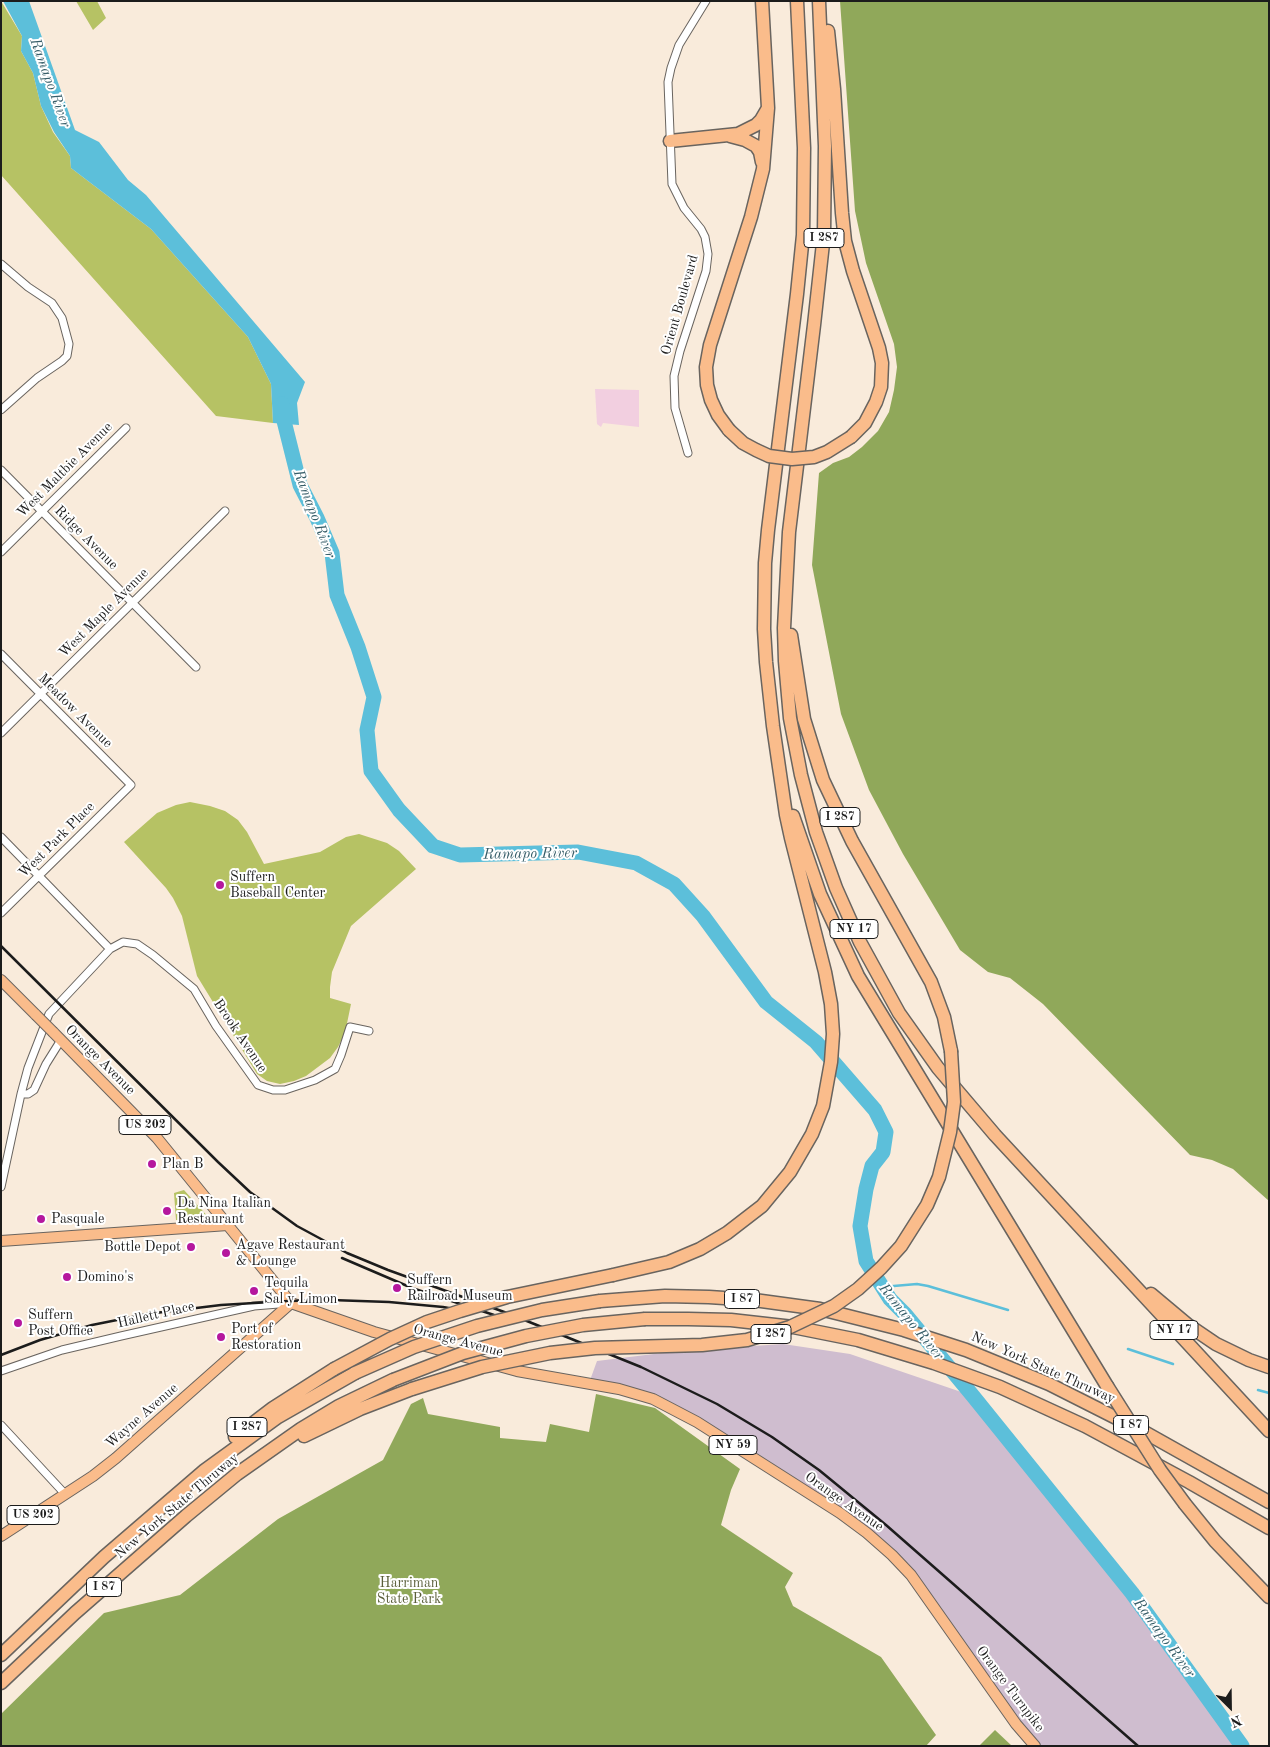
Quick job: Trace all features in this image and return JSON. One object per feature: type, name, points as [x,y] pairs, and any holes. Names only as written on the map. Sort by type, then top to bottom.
[{"type":"highway","points":[[762,1],[768,108],[763,169],[756,201],[712,337],[706,376],[718,415],[729,430],[743,443],[756,450],[777,457],[792,459],[821,455],[834,450],[851,438],[865,423],[876,402],[881,387],[882,363],[853,271],[846,241],[842,213],[834,89],[824,1]]},
{"type":"highway","name":"I 287","points":[[170,1499],[203,1466],[248,1426],[334,1369],[390,1339],[452,1313],[507,1297],[652,1267],[685,1256],[727,1233],[751,1216],[781,1184],[799,1159],[812,1134],[826,1092],[831,1062],[833,1034],[831,1004],[825,972],[791,838],[773,726],[766,662],[764,597],[769,515],[796,303],[802,235],[804,148],[796,1]]},
{"type":"highway","name":"I 287","points":[[253,1462],[339,1418],[412,1389],[482,1368],[550,1353],[616,1347],[716,1344],[747,1340],[790,1327],[834,1306],[858,1289],[886,1263],[911,1232],[927,1205],[939,1177],[950,1132],[954,1102],[951,1051],[944,1017],[931,982],[842,822],[823,780],[804,719],[790,627],[786,564],[824,234],[825,146],[819,1]]},
{"type":"highway","points":[[670,141],[730,136],[744,132],[756,124],[768,108]]},
{"type":"highway","points":[[730,136],[745,140],[756,146],[762,159],[763,169]]},
{"type":"highway","name":"NY 17","points":[[786,564],[784,612],[785,661],[795,746],[816,832],[848,915],[887,993],[924,1050],[964,1101],[1269,1431]]},
{"type":"highway","name":"NY 17","points":[[784,790],[820,894],[858,976],[1160,1470],[1220,1547],[1269,1597]]},
{"type":"highway","points":[[1080,1227],[1155,1298],[1188,1325],[1233,1353],[1269,1367]]},
{"type":"highway","name":"New York State Thruway","points":[[1,1655],[104,1557],[170,1499],[252,1434],[304,1400],[355,1373],[414,1347],[470,1328],[528,1313],[600,1301],[665,1296],[732,1298],[820,1309],[882,1323],[987,1358],[1049,1384],[1126,1422],[1269,1502]]},
{"type":"highway","name":"New York State Thruway","points":[[1,1683],[75,1613],[186,1516],[285,1439],[339,1406],[393,1380],[463,1353],[526,1336],[583,1325],[645,1319],[708,1319],[773,1324],[836,1335],[882,1347],[949,1368],[1020,1396],[1136,1452],[1269,1528]]},
{"type":"main road","name":"Orange Avenue","points":[[1,980],[157,1138],[291,1303],[374,1332],[517,1371],[619,1389],[653,1399],[673,1408],[867,1533],[892,1554],[911,1575],[962,1648]]},
{"type":"main road","points":[[1,1241],[228,1225]]},
{"type":"main road","name":"Wayne Avenue","points":[[1,1536],[93,1476],[116,1458],[291,1303]]},
{"type":"main road","name":"Orange Turnpike","points":[[962,1648],[1016,1724],[1035,1746]]},
{"type":"street","name":"Orient Boulevard","points":[[688,453],[675,408],[674,376],[706,270],[708,254],[705,237],[701,229],[684,208],[672,184],[668,97],[670,68],[679,45],[706,1]]},
{"type":"street","points":[[1,264],[28,287],[52,303],[62,318],[69,344],[67,356],[62,361],[37,378],[1,410]]},
{"type":"street","name":"West Maltbie Avenue","points":[[1,552],[126,428]]},
{"type":"street","name":"Ridge Avenue","points":[[1,470],[196,667]]},
{"type":"street","name":"West Maple Avenue","points":[[1,733],[224,511]]},
{"type":"street","name":"Meadow Avenue","points":[[1,654],[131,785]]},
{"type":"street","name":"West Park Place","points":[[1,913],[131,785]]},
{"type":"street","points":[[1,837],[110,949],[49,1014],[37,1042],[21,1094],[1,1187]]},
{"type":"street","name":"Brook Avenue","points":[[110,949],[123,942],[137,944],[194,989],[216,1026],[258,1085],[273,1090],[285,1090],[315,1080],[335,1068],[342,1055],[350,1028],[369,1031]]},
{"type":"street","points":[[21,1094],[28,1094],[34,1090],[46,1064],[61,1040]]},
{"type":"street","name":"Hallett Place","points":[[1,1371],[62,1350],[121,1336],[254,1306],[291,1303]]},
{"type":"street","points":[[1,1425],[65,1494]]},
{"type":"shaded area","points":[[595,389],[639,390],[639,427],[603,423],[601,427],[597,424]]},
{"type":"shaded area","points":[[783,1344],[850,1354],[973,1396],[1132,1593],[1242,1746],[1035,1746],[928,1600],[867,1533],[673,1408],[589,1383],[597,1361],[678,1351]]},
{"type":"green space","points":[[1,1],[22,36],[21,51],[33,73],[41,106],[53,132],[70,156],[71,168],[151,229],[248,337],[271,384],[273,423],[216,416],[1,175]]},
{"type":"green space","points":[[76,1],[97,1],[106,18],[93,30]]},
{"type":"green space","points":[[840,1],[1269,1],[1269,1201],[1233,1169],[1212,1160],[1190,1155],[1043,1004],[1010,978],[988,972],[960,950],[903,854],[869,790],[841,714],[812,565],[819,473],[833,463],[849,457],[878,431],[889,412],[897,367],[894,344],[866,263],[855,211]]},
{"type":"green space","points":[[190,802],[225,811],[238,820],[247,832],[264,864],[320,852],[346,837],[359,834],[387,843],[399,851],[416,869],[351,926],[332,972],[330,987],[330,998],[351,1004],[345,1033],[330,1058],[306,1076],[294,1081],[280,1084],[267,1081],[257,1074],[197,976],[182,916],[173,898],[124,842],[157,813],[176,805]]},
{"type":"green space","points":[[184,1190],[210,1219],[176,1220],[174,1193]]},
{"type":"green space","name":"Harriman State Park","points":[[596,1394],[655,1408],[740,1469],[731,1490],[721,1525],[793,1573],[785,1587],[793,1606],[881,1657],[936,1735],[926,1746],[1,1746],[1,1714],[104,1613],[180,1595],[278,1519],[383,1460],[411,1404],[423,1398],[428,1414],[500,1427],[500,1438],[546,1442],[550,1424],[589,1432]]},
{"type":"green space","points":[[995,1730],[1012,1746],[979,1746]]},
{"type":"water","points":[[3,1],[29,1],[75,130],[99,142],[128,180],[146,195],[305,382],[297,403],[299,425],[273,423],[271,384],[248,337],[151,229],[71,168],[70,156],[54,132],[41,106],[33,73],[21,51],[22,36]]},
{"type":"waterway","name":"Ramapo River","points":[[282,404],[282,413],[300,485],[332,553],[337,595],[358,647],[374,697],[367,730],[371,771],[399,810],[433,846],[460,855],[578,852],[636,863],[674,884],[703,916],[766,1002],[816,1042],[875,1110],[886,1132],[883,1152],[872,1166],[860,1226],[866,1261],[890,1299],[905,1314],[973,1396],[1132,1593],[1242,1746]]},
{"type":"waterway","points":[[882,1287],[917,1284],[928,1286],[1008,1310]]},
{"type":"waterway","points":[[1128,1349],[1173,1364]]},
{"type":"waterway","points":[[1258,1390],[1269,1393]]},
{"type":"railway","points":[[1,946],[218,1162],[250,1192],[297,1226],[347,1253],[388,1270],[507,1313],[641,1367],[717,1404],[772,1437],[819,1470],[886,1525],[1138,1746]]},
{"type":"railway","points":[[342,1258],[412,1288],[494,1315]]},
{"type":"railway","points":[[1,1355],[40,1340],[92,1325],[147,1314],[221,1305],[331,1300],[389,1302],[460,1310]]},
{"type":"place","name":"Suffern Baseball Center","points":[[220,885]]},
{"type":"place","name":"Plan B","points":[[152,1164]]},
{"type":"place","name":"Da Nina Italian Restaurant","points":[[167,1211]]},
{"type":"place","name":"Pasquale","points":[[41,1219]]},
{"type":"place","name":"Bottle Depot","points":[[191,1247]]},
{"type":"place","name":"Agave Restaurant & Lounge","points":[[226,1253]]},
{"type":"place","name":"Domino's","points":[[67,1277]]},
{"type":"place","name":"Suffern Railroad Museum","points":[[397,1288]]},
{"type":"place","name":"Tequila Sal y Limon","points":[[254,1291]]},
{"type":"place","name":"Suffern Post Office","points":[[18,1323]]},
{"type":"place","name":"Port of Restoration","points":[[221,1337]]}]
